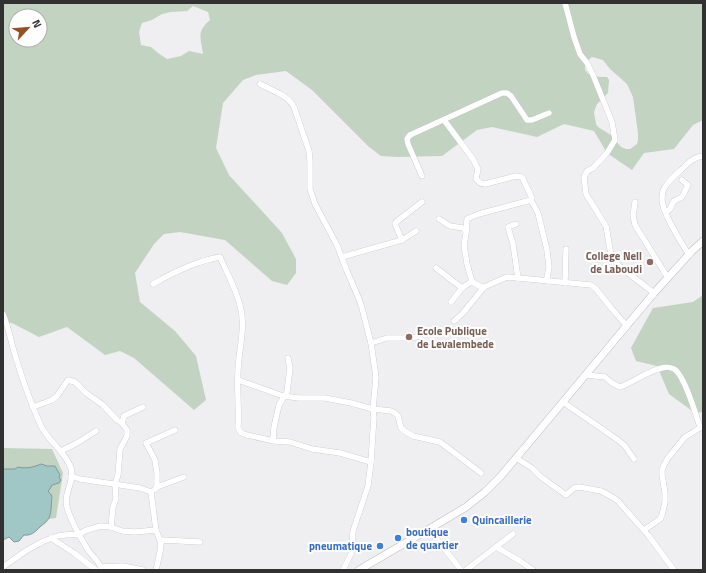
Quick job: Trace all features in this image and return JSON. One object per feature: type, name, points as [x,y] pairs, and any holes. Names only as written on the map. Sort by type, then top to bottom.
[{"type":"main road","points":[[359,570],[466,507],[485,492],[501,476],[628,326],[654,293],[703,241]]},
{"type":"street","points":[[565,3],[580,54],[587,63],[593,75],[612,122],[615,140],[607,153],[593,168],[587,171],[584,177],[586,194],[588,200],[606,226],[611,254],[615,261],[619,266],[654,293]]},
{"type":"street","points":[[260,84],[286,98],[294,107],[309,151],[310,189],[315,204],[342,257],[362,308],[371,343],[376,377],[371,462],[368,486],[353,531],[352,552],[343,570]]},
{"type":"street","points":[[422,176],[408,144],[407,139],[410,135],[502,93],[507,93],[511,96],[527,120],[532,120],[549,113]]},
{"type":"street","points":[[444,120],[473,159],[478,169],[476,179],[481,184],[516,176],[522,177],[538,213],[547,250],[549,267],[548,281]]},
{"type":"street","points":[[689,255],[668,219],[662,199],[665,188],[673,177],[688,162],[703,156]]},
{"type":"street","points":[[666,212],[670,209],[674,201],[685,192],[688,185],[682,180]]},
{"type":"street","points":[[484,287],[478,286],[472,281],[467,264],[464,245],[466,221],[469,218],[531,200]]},
{"type":"street","points":[[402,240],[395,224],[396,222],[422,202]]},
{"type":"street","points":[[635,202],[633,216],[635,225],[668,278]]},
{"type":"street","points":[[439,219],[450,226],[463,228],[466,231]]},
{"type":"street","points":[[516,224],[508,227],[513,244],[518,278]]},
{"type":"street","points":[[342,257],[402,240],[416,231]]},
{"type":"street","points":[[565,283],[566,249]]},
{"type":"street","points":[[153,284],[185,267],[211,258],[220,257],[238,301],[242,319],[238,370],[238,428],[241,433],[290,442],[312,449],[340,453],[371,462]]},
{"type":"street","points":[[436,268],[462,288]]},
{"type":"street","points":[[454,322],[484,287],[506,277],[592,285],[628,326]]},
{"type":"street","points":[[451,302],[462,288],[472,281]]},
{"type":"street","points":[[3,314],[16,358],[33,407],[43,430],[61,451],[68,461],[71,470],[66,496],[66,506],[72,522],[100,569]]},
{"type":"street","points":[[371,343],[387,338],[410,338],[421,336]]},
{"type":"street","points":[[273,440],[274,427],[279,405],[286,394],[290,368],[288,358]]},
{"type":"street","points":[[586,375],[605,377],[620,387],[663,367],[673,368],[679,373],[702,426],[682,439],[664,465],[662,475],[665,502],[662,516],[644,530]]},
{"type":"street","points":[[33,407],[52,400],[57,396],[68,380],[75,382],[86,393],[103,405],[117,420],[122,423],[127,430],[127,436],[120,449],[118,475],[115,484],[116,499],[113,507],[111,527]]},
{"type":"street","points":[[238,380],[285,396],[299,398],[325,398],[391,411],[398,416],[401,428],[406,432],[413,436],[440,442],[481,473]]},
{"type":"street","points":[[563,402],[618,440],[625,446],[634,458]]},
{"type":"street","points":[[122,423],[124,416],[143,407]]},
{"type":"street","points":[[157,487],[155,460],[146,443],[147,441],[175,430]]},
{"type":"street","points":[[61,451],[78,443],[96,431]]},
{"type":"street","points":[[516,458],[532,468],[566,495],[574,488],[579,486],[601,491],[618,501],[644,530],[674,570]]},
{"type":"street","points":[[71,476],[80,480],[140,488],[151,492]]},
{"type":"street","points":[[151,492],[157,487],[184,477]]},
{"type":"street","points":[[151,492],[156,530],[161,543],[156,570]]},
{"type":"street","points":[[3,567],[27,550],[51,538],[79,534],[101,526],[111,527],[122,531],[135,532],[156,530]]},
{"type":"street","points":[[430,529],[461,570]]},
{"type":"street","points":[[466,570],[513,534]]},
{"type":"street","points":[[51,538],[100,569],[123,566],[143,570]]},
{"type":"street","points":[[161,543],[163,540],[200,542]]},
{"type":"street","points":[[496,547],[533,570]]},
{"type":"green space","points":[[3,3],[703,3],[703,120],[693,125],[674,149],[644,153],[632,170],[607,153],[594,131],[564,124],[537,137],[492,127],[477,130],[442,156],[381,156],[368,146],[312,90],[286,71],[256,75],[243,80],[223,103],[216,148],[229,175],[282,233],[296,259],[296,273],[287,285],[272,281],[225,240],[180,232],[164,234],[154,244],[135,273],[140,302],[175,331],[196,356],[206,400],[194,410],[134,358],[120,351],[105,355],[67,327],[39,337],[12,323],[3,322]],"holes":[[[193,6],[208,12],[210,20],[203,28],[200,36],[203,54],[189,51],[181,56],[167,59],[151,47],[141,45],[139,32],[142,23],[152,20],[162,14],[187,11]],[[592,57],[603,60],[610,69],[627,84],[633,97],[638,140],[637,144],[630,149],[621,147],[611,135],[598,127],[596,124],[594,112],[597,104],[608,93],[609,80],[607,77],[595,76],[585,70],[586,62]]]},
{"type":"green space","points":[[703,295],[703,412],[695,413],[669,394],[657,366],[636,361],[631,348],[653,308],[693,302]]},
{"type":"green space","points":[[3,448],[52,449],[63,473],[56,518],[49,519],[52,496],[48,491],[52,484],[58,483],[60,475],[55,466],[41,464],[24,468],[18,467],[15,469],[3,469]]},
{"type":"water","points":[[41,464],[55,466],[61,480],[59,483],[52,485],[48,491],[52,496],[49,518],[35,532],[29,535],[24,535],[19,541],[14,542],[9,537],[3,540],[3,469],[15,469],[18,467],[24,468]]},
{"type":"place","name":"College Nell de Laboudi","points":[[650,262]]},
{"type":"place","name":"Ecole Publique de Levalembede","points":[[409,337]]},
{"type":"place","name":"Quincaillerie","points":[[464,520]]},
{"type":"place","name":"boutique de quartier","points":[[398,538]]},
{"type":"place","name":"pneumatique","points":[[380,546]]}]
